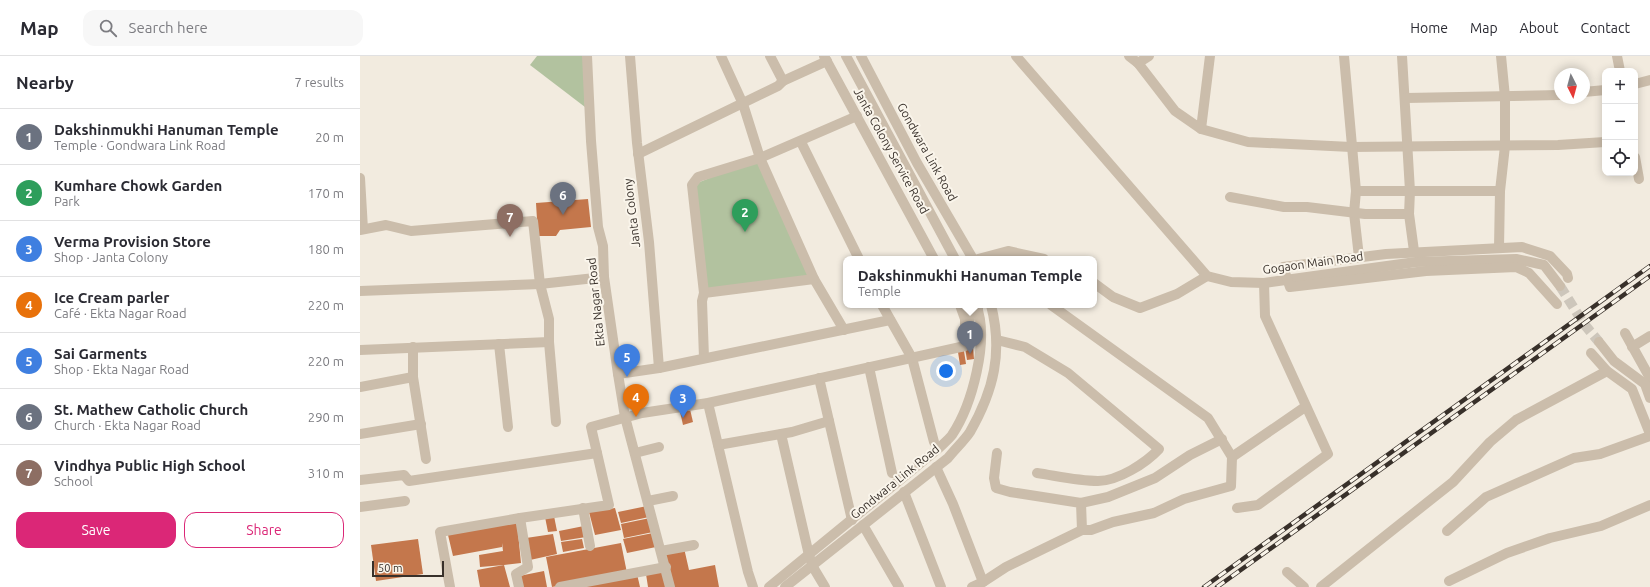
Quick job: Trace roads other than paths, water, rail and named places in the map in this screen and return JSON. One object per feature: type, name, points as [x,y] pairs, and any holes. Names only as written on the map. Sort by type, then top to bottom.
[{"type":"street","name":"Ekta Nagar Road","points":[[587,56],[590,141],[598,227],[603,246],[604,277],[618,374],[625,417],[662,551],[670,587]]},
{"type":"street","name":"Janta Colony","points":[[630,56],[638,154],[649,242],[659,368]]},
{"type":"street","points":[[721,56],[743,104],[760,158],[814,279],[844,330]]},
{"type":"street","points":[[770,56],[783,81]]},
{"type":"street","points":[[846,56],[953,256]]},
{"type":"street","name":"Gondwara Link Road","points":[[860,56],[917,163],[971,256]]},
{"type":"street","points":[[1016,56],[1207,276],[1177,294],[1140,308],[1113,297],[1097,285]]},
{"type":"street","points":[[1129,56],[1138,64],[1176,111],[1201,129],[1248,142],[1351,148],[1558,145],[1602,142]]},
{"type":"street","points":[[1138,64],[1149,56]]},
{"type":"street","points":[[1201,129],[1210,56]]},
{"type":"street","points":[[1344,56],[1356,191],[1354,212],[1359,257]]},
{"type":"street","points":[[1402,56],[1406,98],[1410,191],[1409,214],[1414,252]]},
{"type":"street","points":[[1499,248],[1500,191],[1505,146],[1505,97],[1501,56]]},
{"type":"street","points":[[1617,56],[1619,68]]},
{"type":"street","points":[[638,154],[743,104],[778,86],[783,81],[826,58]]},
{"type":"street","name":"Janta Colony Service Road","points":[[826,58],[932,256]]},
{"type":"street","points":[[1638,83],[1650,80]]},
{"type":"street","points":[[1590,91],[1602,90]]},
{"type":"street","points":[[1406,98],[1554,95]]},
{"type":"street","points":[[704,358],[702,301],[704,293],[692,185],[698,177],[760,158],[801,142],[857,116]]},
{"type":"street","points":[[801,142],[858,256]]},
{"type":"street","points":[[1638,174],[1639,179]]},
{"type":"street","points":[[360,178],[362,230],[386,225],[411,231],[533,221],[540,284],[549,319],[549,342],[556,422]]},
{"type":"street","points":[[1356,191],[1500,191]]},
{"type":"street","points":[[1230,198],[1284,207],[1307,207],[1354,212],[1409,214]]},
{"type":"street","points":[[1558,304],[1529,273],[1516,267],[1426,271],[1290,287],[1283,267],[1359,257],[1414,252],[1522,247],[1550,256],[1567,274],[1568,278]]},
{"type":"street","points":[[989,256],[1008,251],[1030,256]]},
{"type":"street","name":"Gogaon Main Road","points":[[1207,276],[1231,282],[1264,284],[1286,279],[1416,262],[1516,258],[1544,265],[1560,286]]},
{"type":"street","points":[[360,291],[540,284],[604,277]]},
{"type":"street","points":[[704,293],[814,279]]},
{"type":"street","points":[[1238,508],[1258,505],[1328,454],[1305,407],[1265,316],[1264,284]]},
{"type":"street","points":[[884,308],[912,358],[934,442]]},
{"type":"street","points":[[450,587],[440,532],[520,518],[609,505],[591,427],[625,417],[673,407],[708,403],[965,346],[965,319],[961,308]]},
{"type":"street","name":"Gondwara Link Road","points":[[785,587],[948,458],[969,433],[986,400],[994,375],[997,340],[992,308]]},
{"type":"street","points":[[972,587],[983,582],[1006,566],[1082,530],[1091,530],[1113,522],[1154,513],[1184,499],[1231,486],[1232,456],[1208,418],[1054,308]]},
{"type":"street","points":[[965,319],[978,310]]},
{"type":"street","points":[[978,310],[994,316]]},
{"type":"street","points":[[769,587],[939,448],[952,435],[973,384],[979,358],[981,335],[978,310]]},
{"type":"street","points":[[618,374],[659,368],[890,320]]},
{"type":"street","points":[[1625,334],[1650,378]]},
{"type":"street","points":[[1632,347],[1650,336]]},
{"type":"street","points":[[997,340],[1025,347],[1068,373],[1159,449],[1152,458],[1131,472],[1099,482],[1037,473]]},
{"type":"street","points":[[360,350],[549,342]]},
{"type":"street","points":[[1599,342],[1614,361],[1645,384],[1650,398]]},
{"type":"street","points":[[499,344],[508,427]]},
{"type":"street","points":[[413,347],[413,377],[426,459]]},
{"type":"street","points":[[1447,531],[1486,497],[1574,458],[1600,454],[1650,435],[1632,389],[1606,371],[1591,353]]},
{"type":"street","points":[[869,367],[892,473]]},
{"type":"street","points":[[1321,587],[1453,482],[1490,442],[1516,420],[1606,371]]},
{"type":"street","points":[[360,387],[413,377]]},
{"type":"street","points":[[819,378],[852,520]]},
{"type":"street","points":[[708,403],[754,587]]},
{"type":"street","points":[[1232,456],[1305,407]]},
{"type":"street","points":[[718,445],[780,434],[829,421]]},
{"type":"street","points":[[360,434],[421,424]]},
{"type":"street","points":[[780,434],[809,553],[825,587]]},
{"type":"street","points":[[996,453],[994,478],[996,488],[1010,492],[1080,503],[1108,497],[1155,478],[1190,455],[1222,439]]},
{"type":"street","points":[[635,453],[658,447]]},
{"type":"street","points":[[360,480],[404,474],[409,481],[597,453]]},
{"type":"street","points":[[936,467],[953,504],[983,582]]},
{"type":"street","points":[[904,492],[942,587]]},
{"type":"street","points":[[648,501],[673,496]]},
{"type":"street","points":[[360,507],[405,500]]},
{"type":"street","points":[[1080,503],[1082,530]]},
{"type":"street","points":[[1450,581],[1507,553],[1550,538],[1601,526],[1650,505]]},
{"type":"street","points":[[583,508],[590,546]]},
{"type":"street","points":[[519,587],[516,574],[528,567],[520,518]]},
{"type":"street","points":[[863,525],[899,587]]},
{"type":"street","points":[[662,551],[694,544]]},
{"type":"street","points":[[560,587],[666,567]]},
{"type":"street","points":[[1287,572],[1304,587]]},
{"type":"tunnel","points":[[1560,286],[1584,324],[1599,342]]},
{"type":"railway","points":[[1204,587],[1650,266]]},
{"type":"railway","points":[[1217,587],[1650,276]]},
{"type":"place","name":"St. Mathew Catholic Church","points":[[563,215]]},
{"type":"place","name":"Kumhare Chowk Garden","points":[[745,232]]},
{"type":"place","name":"Vindhya Public High School","points":[[510,237]]},
{"type":"place","name":"Dakshinmukhi Hanuman Temple","points":[[970,354]]},
{"type":"place","name":"Sai Garments","points":[[627,377]]},
{"type":"place","name":"Ice Cream parler","points":[[636,417]]},
{"type":"place","name":"Verma Provision Store","points":[[683,418]]}]
